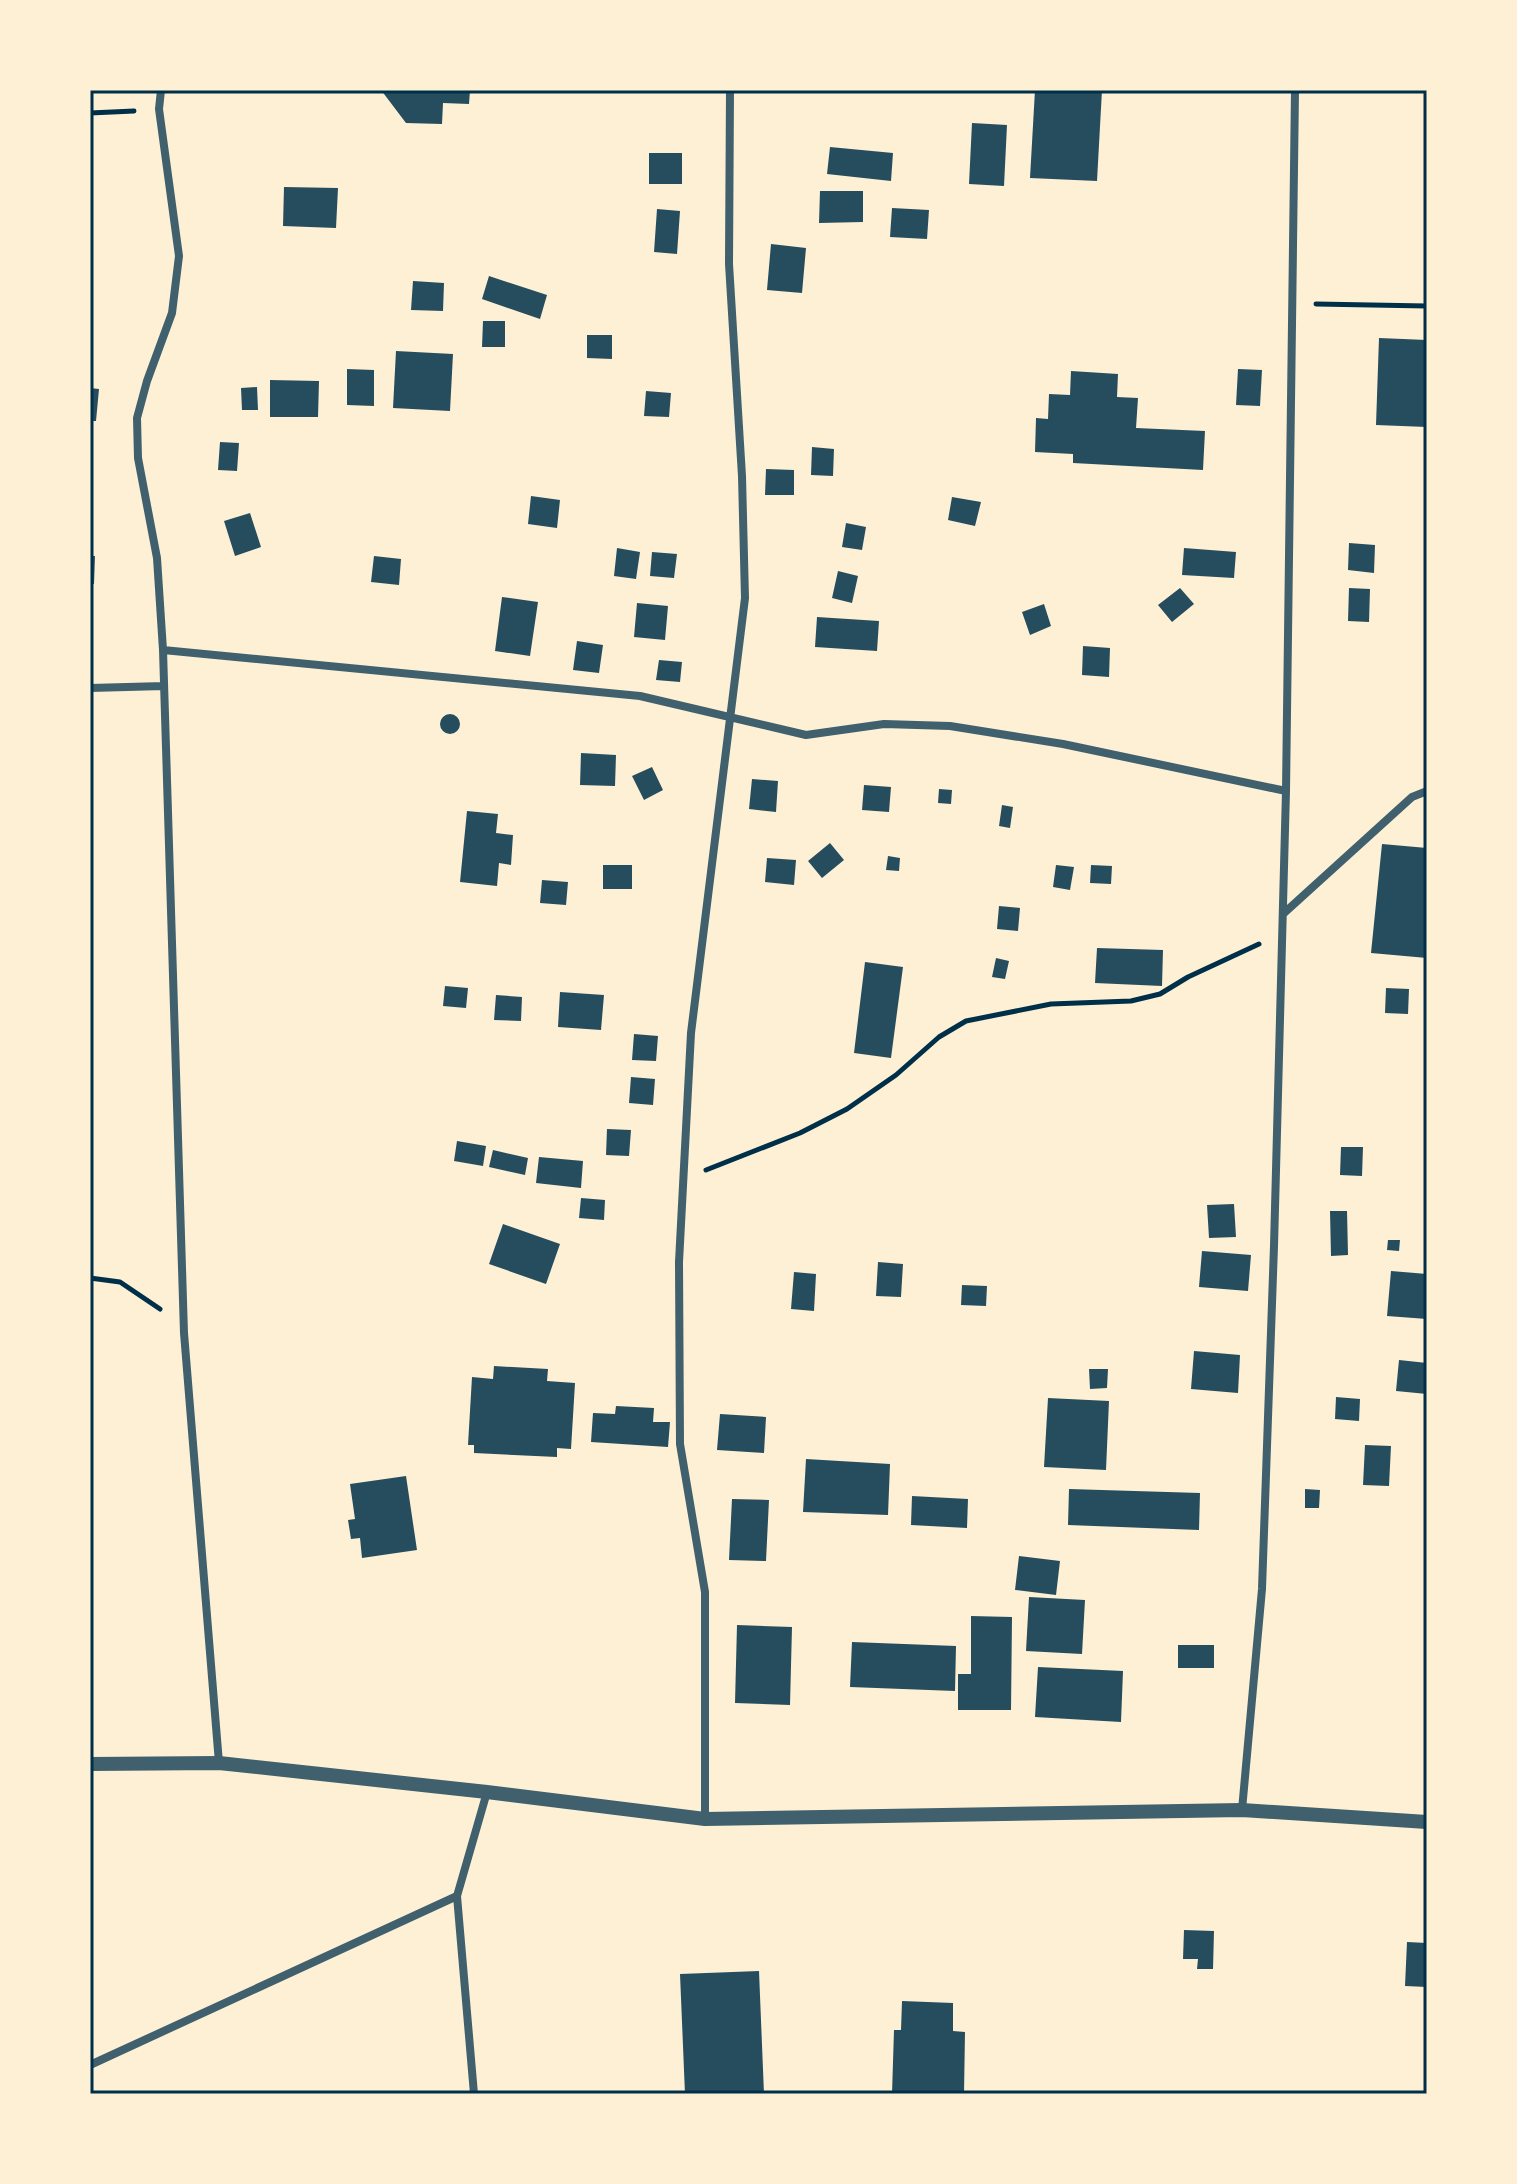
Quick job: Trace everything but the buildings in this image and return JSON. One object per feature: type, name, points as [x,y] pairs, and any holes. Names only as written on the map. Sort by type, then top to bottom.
[{"type":"street","points":[[161,90],[159,109],[179,256],[172,313],[137,418],[138,458],[157,558],[163,650],[184,1325],[219,1763]]},
{"type":"street","points":[[705,1819],[705,1592],[680,1444],[679,1262],[691,1033],[745,598],[742,476],[729,264],[730,90]]},
{"type":"street","points":[[1242,1810],[1262,1589],[1283,914],[1295,90]]},
{"type":"street","points":[[163,650],[640,696],[806,735],[884,724],[950,726],[1063,744],[1286,791]]},
{"type":"street","points":[[90,688],[164,686]]},
{"type":"street","points":[[1283,914],[1412,797],[1427,791]]},
{"type":"street","points":[[90,1764],[219,1763],[705,1819],[1242,1810],[1427,1822]]},
{"type":"street","points":[[474,2094],[457,1896],[487,1792]]},
{"type":"street","points":[[90,2065],[457,1896]]},
{"type":"path","points":[[90,113],[159,109]]},
{"type":"path","points":[[1292,304],[1427,306]]},
{"type":"path","points":[[683,1179],[800,1133],[847,1109],[896,1075],[939,1037],[966,1021],[1051,1004],[1131,1001],[1160,994],[1188,977],[1282,933]]},
{"type":"path","points":[[90,1278],[120,1282],[184,1325]]}]
